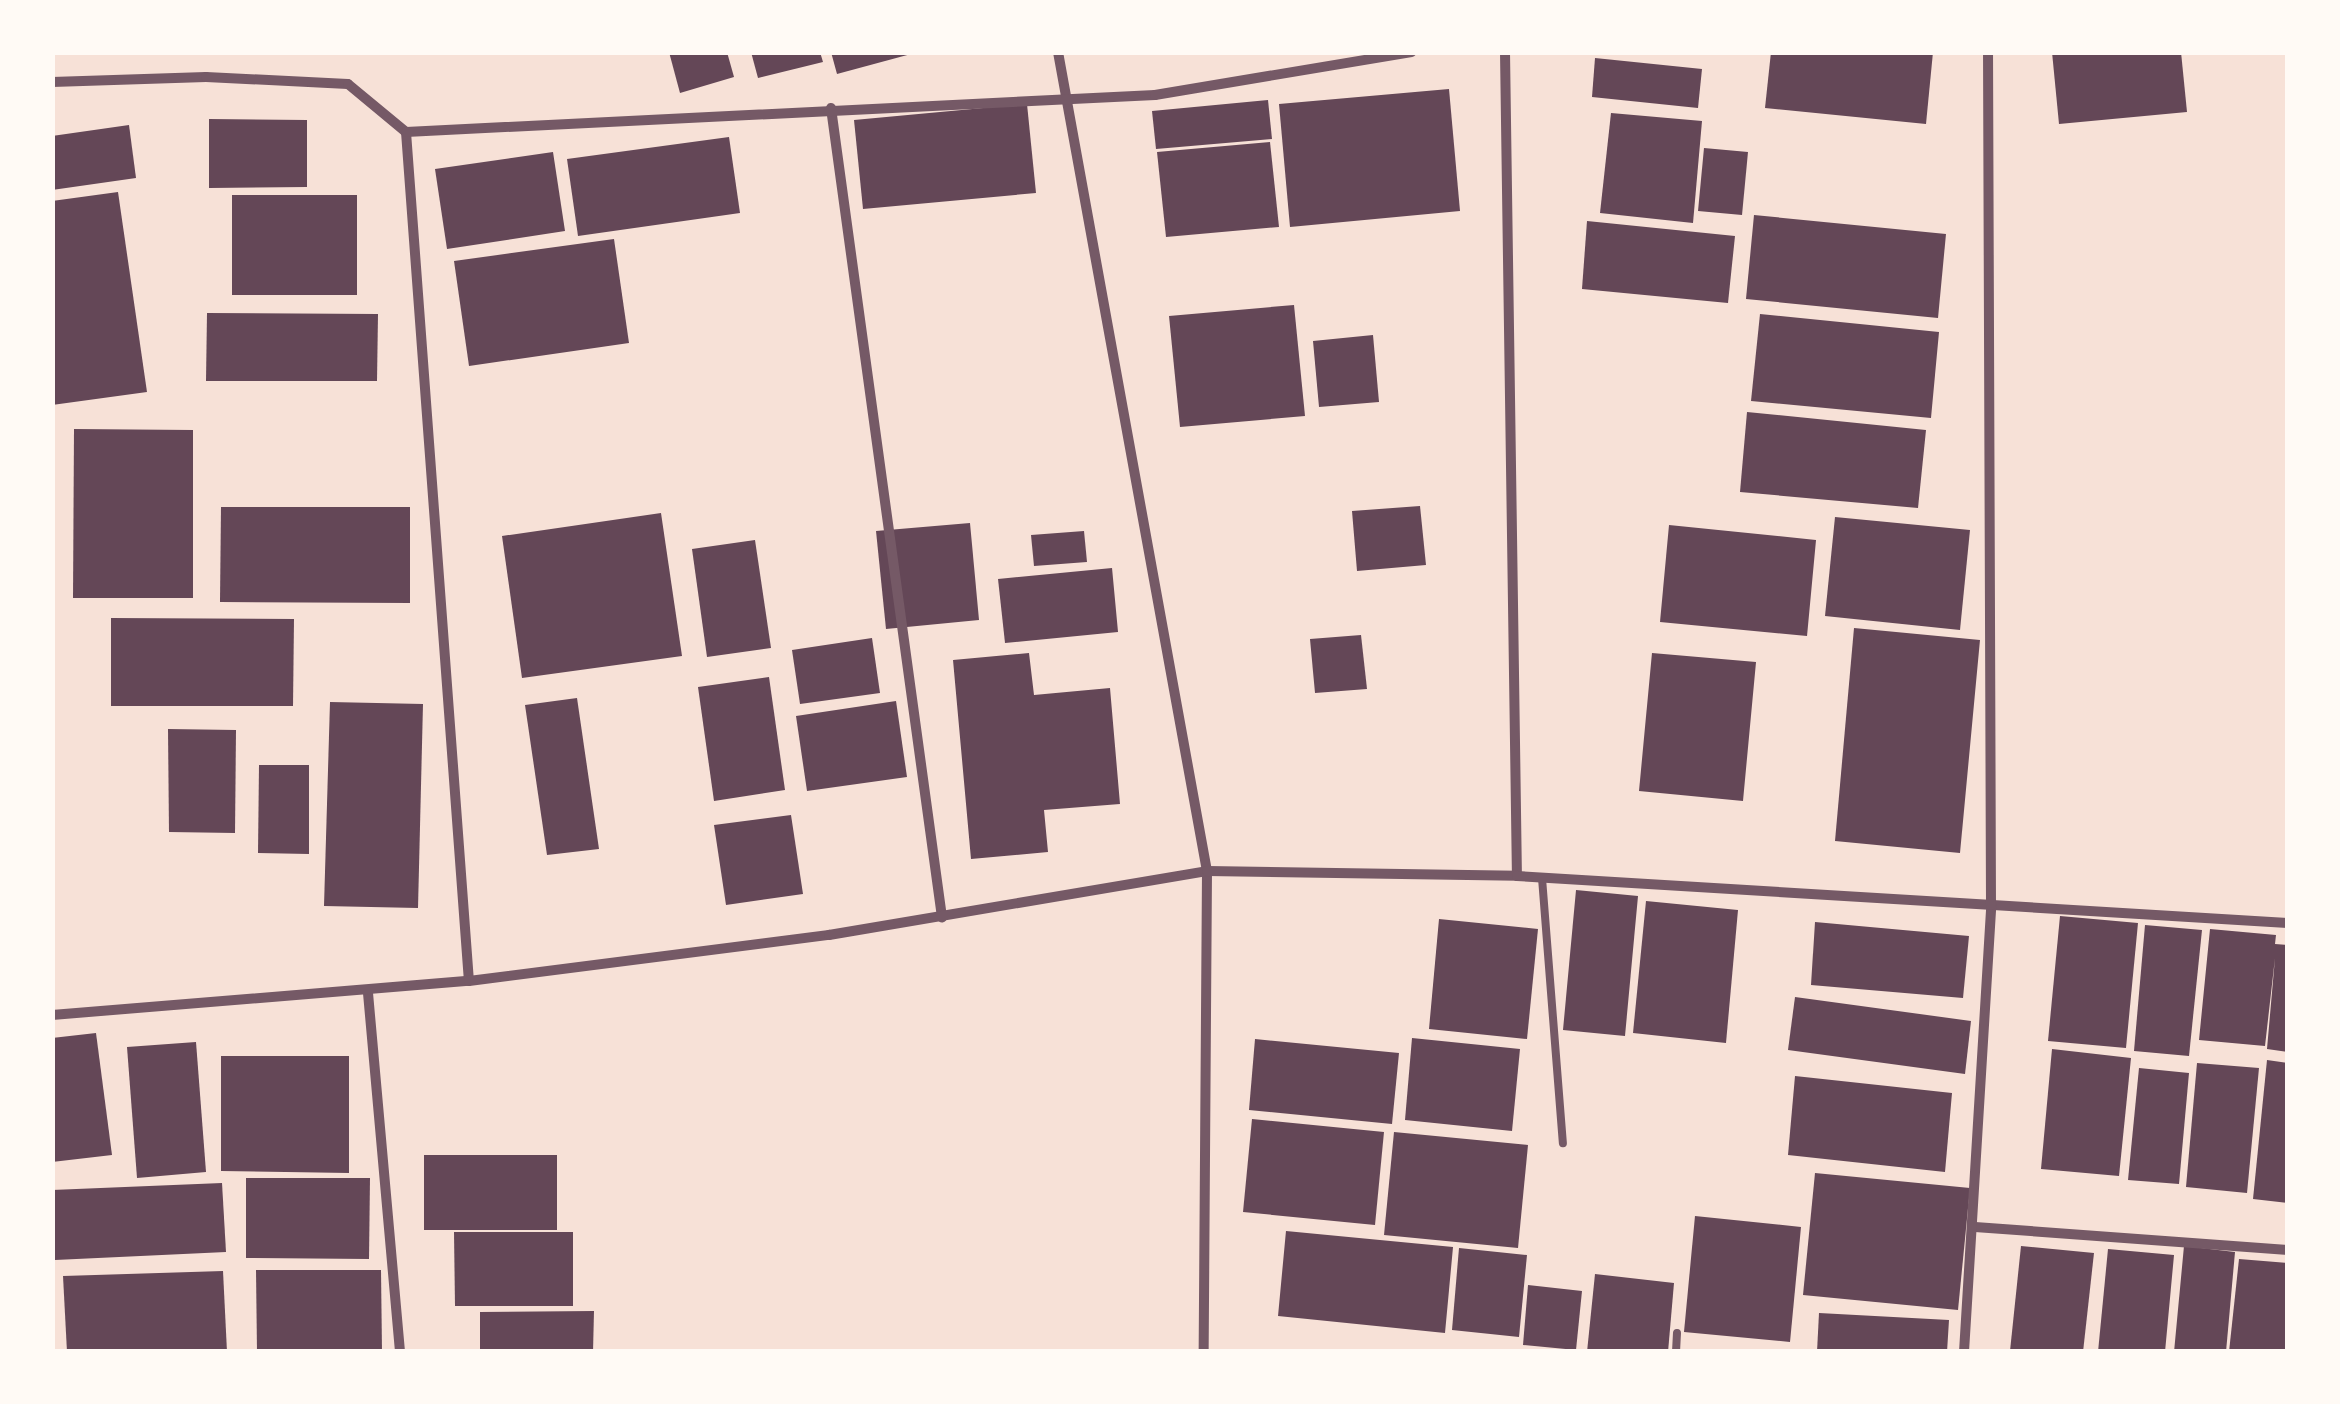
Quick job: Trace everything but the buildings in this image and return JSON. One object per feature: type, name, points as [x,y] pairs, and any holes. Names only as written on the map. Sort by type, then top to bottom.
[{"type":"street","points":[[1058,52],[1070,94],[1206,871],[1204,1352]]},
{"type":"street","points":[[52,82],[206,77],[348,84],[406,132],[1198,90],[1411,52]]},
{"type":"street","points":[[1506,52],[1516,876]]},
{"type":"street","points":[[1964,1352],[1975,1228],[1991,904],[1988,52]]},
{"type":"street","points":[[831,108],[942,917]]},
{"type":"street","points":[[406,132],[469,981]]},
{"type":"street","points":[[52,1015],[368,993],[469,981],[942,917],[1206,871],[1516,876],[2288,923]]},
{"type":"street","points":[[368,993],[400,1352]]},
{"type":"street","points":[[1975,1228],[2288,1250]]},
{"type":"lane","points":[[1542,878],[1563,1143]]},
{"type":"lane","points":[[1676,1352],[1678,1333]]}]
